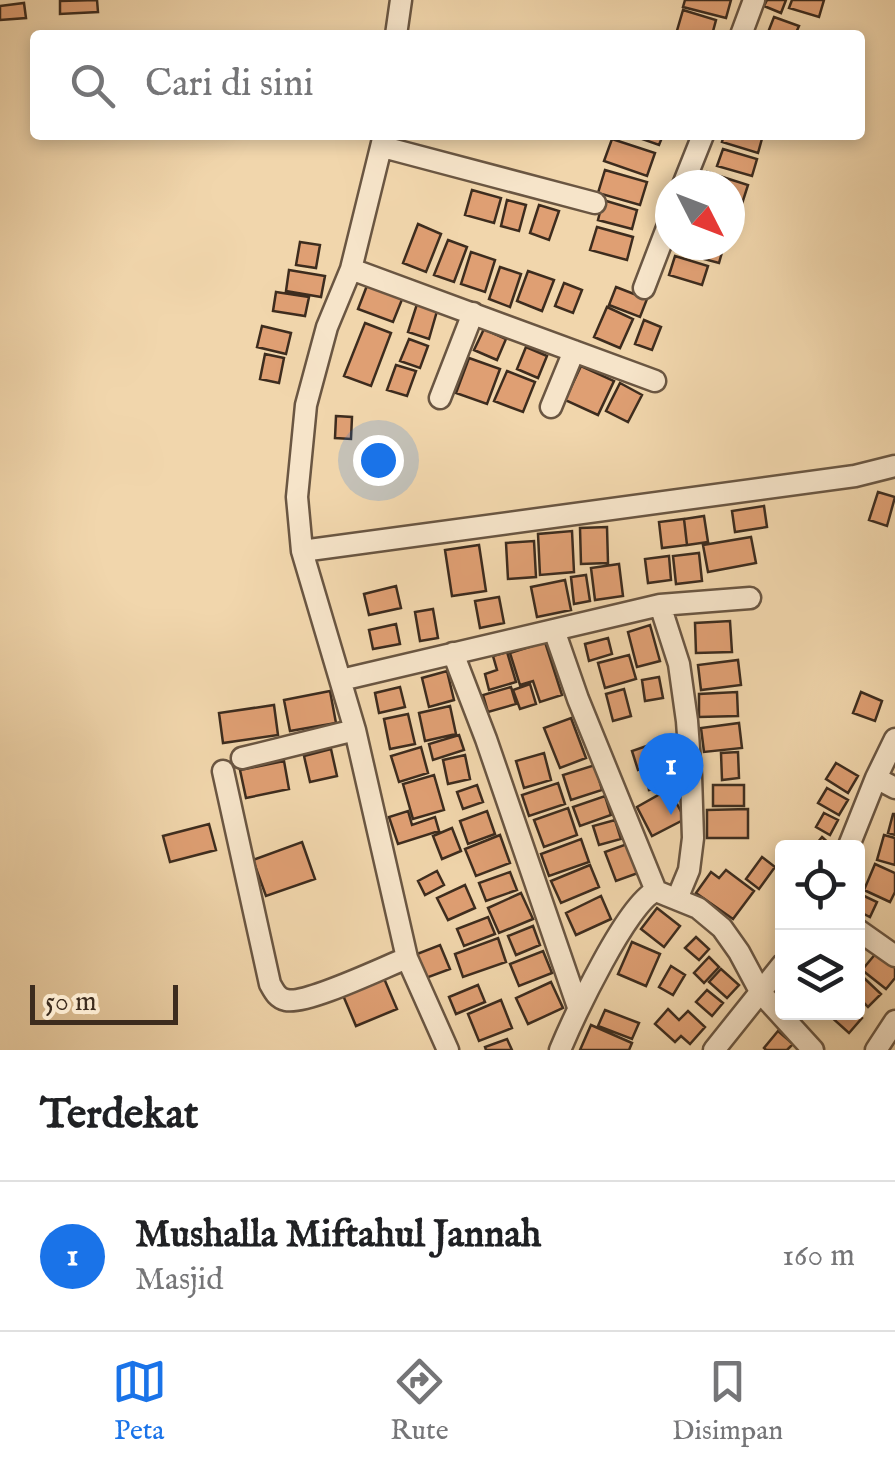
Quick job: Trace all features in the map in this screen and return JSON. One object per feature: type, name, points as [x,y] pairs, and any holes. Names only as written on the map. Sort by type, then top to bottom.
[{"type":"street","points":[[397,30],[401,0]]},
{"type":"street","points":[[743,30],[754,0]]},
{"type":"street","points":[[690,170],[701,140]]},
{"type":"street","points":[[448,1050],[407,958],[355,730],[302,551],[298,497],[306,405],[327,327],[351,268],[384,141],[595,203]]},
{"type":"street","points":[[644,288],[655,259]]},
{"type":"street","points":[[351,268],[655,382]]},
{"type":"street","points":[[440,398],[473,313]]},
{"type":"street","points":[[551,408],[574,351]]},
{"type":"street","points":[[302,551],[855,476],[895,466]]},
{"type":"street","points":[[341,680],[660,606],[750,598]]},
{"type":"street","points":[[660,606],[679,664],[692,776],[690,870],[677,898]]},
{"type":"street","points":[[554,630],[656,891]]},
{"type":"street","points":[[453,653],[578,1008]]},
{"type":"street","points":[[242,758],[355,730]]},
{"type":"street","points":[[851,840],[895,739]]},
{"type":"street","points":[[223,770],[270,984],[280,998],[290,1002],[310,998],[407,958]]},
{"type":"street","points":[[876,778],[895,788]]},
{"type":"street","points":[[560,1050],[578,1008],[640,902],[656,891],[698,908],[722,928],[761,993],[813,1050]]},
{"type":"street","points":[[865,935],[895,956]]},
{"type":"street","points":[[714,1050],[775,974]]},
{"type":"street","points":[[876,1050],[895,1021]]},
{"type":"building","points":[[97,0],[98,12],[60,14],[60,1]]},
{"type":"building","points":[[685,0],[731,0],[726,18],[683,7]]},
{"type":"building","points":[[767,0],[786,0],[781,13],[764,6]]},
{"type":"building","points":[[792,0],[824,0],[819,17],[789,8]]},
{"type":"building","points":[[24,3],[26,18],[0,20],[0,6]]},
{"type":"building","points":[[683,10],[716,20],[713,30],[677,30]]},
{"type":"building","points":[[774,17],[799,26],[797,30],[769,30]]},
{"type":"building","points":[[612,140],[655,153],[647,176],[604,161]]},
{"type":"building","points":[[723,140],[762,140],[758,153]]},
{"type":"building","points":[[723,149],[757,159],[752,176],[745,174],[745,170],[717,166]]},
{"type":"building","points":[[605,170],[647,182],[640,205],[598,193]]},
{"type":"building","points":[[472,190],[501,198],[494,223],[465,215]]},
{"type":"building","points":[[507,200],[526,205],[519,231],[501,226]]},
{"type":"building","points":[[603,200],[637,210],[632,229],[598,220]]},
{"type":"building","points":[[539,205],[559,211],[549,240],[530,233]]},
{"type":"building","points":[[418,224],[441,234],[426,272],[403,263]]},
{"type":"building","points":[[597,227],[633,237],[627,260],[590,250]]},
{"type":"building","points":[[448,240],[467,247],[454,282],[434,275]]},
{"type":"building","points":[[300,242],[320,245],[316,268],[296,265]]},
{"type":"building","points":[[471,252],[495,260],[485,292],[461,284]]},
{"type":"building","points":[[674,260],[708,266],[702,285],[669,275]]},
{"type":"building","points":[[500,267],[521,274],[510,307],[489,299]]},
{"type":"building","points":[[289,270],[325,276],[321,297],[286,291]]},
{"type":"building","points":[[528,271],[554,280],[542,311],[517,301]]},
{"type":"building","points":[[368,283],[403,297],[393,322],[358,309]]},
{"type":"building","points":[[564,283],[582,290],[573,313],[555,306]]},
{"type":"building","points":[[616,287],[647,299],[640,317],[609,305]]},
{"type":"building","points":[[276,292],[309,297],[305,316],[273,311]]},
{"type":"building","points":[[417,304],[437,311],[429,339],[408,332]]},
{"type":"building","points":[[607,307],[633,319],[620,348],[594,337]]},
{"type":"building","points":[[644,320],[661,327],[652,350],[635,344]]},
{"type":"building","points":[[365,323],[391,333],[371,386],[344,376]]},
{"type":"building","points":[[262,326],[291,333],[286,354],[257,347]]},
{"type":"building","points":[[484,329],[506,339],[497,360],[474,350]]},
{"type":"building","points":[[409,339],[428,346],[420,368],[400,361]]},
{"type":"building","points":[[526,347],[547,356],[538,378],[517,369]]},
{"type":"building","points":[[265,354],[284,358],[279,383],[260,379]]},
{"type":"building","points":[[469,358],[500,369],[487,404],[456,393]]},
{"type":"building","points":[[396,365],[416,371],[407,396],[387,390]]},
{"type":"building","points":[[581,366],[614,381],[598,415],[565,400]]},
{"type":"building","points":[[507,371],[535,382],[523,412],[494,401]]},
{"type":"building","points":[[620,383],[642,395],[628,422],[606,411]]},
{"type":"building","points":[[336,416],[352,417],[351,439],[335,438]]},
{"type":"building","points":[[878,492],[895,497],[887,526],[869,520]]},
{"type":"building","points":[[764,506],[767,527],[735,532],[732,511]]},
{"type":"building","points":[[704,516],[708,542],[687,545],[684,519]]},
{"type":"building","points":[[684,519],[687,545],[662,548],[659,522]]},
{"type":"building","points":[[607,527],[608,563],[581,564],[580,528]]},
{"type":"building","points":[[572,531],[574,572],[540,575],[538,534]]},
{"type":"building","points":[[751,537],[756,563],[708,572],[703,545]]},
{"type":"building","points":[[534,541],[536,577],[508,579],[506,543]]},
{"type":"building","points":[[479,545],[486,591],[452,596],[445,550]]},
{"type":"building","points":[[699,553],[702,581],[676,584],[673,556]]},
{"type":"building","points":[[669,556],[671,580],[648,583],[645,559]]},
{"type":"building","points":[[619,564],[623,596],[595,600],[591,568]]},
{"type":"building","points":[[586,575],[590,601],[574,604],[571,577]]},
{"type":"building","points":[[565,580],[571,610],[537,617],[531,587]]},
{"type":"building","points":[[396,586],[401,608],[369,615],[364,594]]},
{"type":"building","points":[[499,597],[504,623],[480,628],[475,601]]},
{"type":"building","points":[[433,609],[438,638],[420,641],[415,612]]},
{"type":"building","points":[[730,621],[732,652],[696,653],[695,623]]},
{"type":"building","points":[[396,624],[400,644],[373,649],[369,630]]},
{"type":"building","points":[[650,625],[660,661],[637,667],[628,632]]},
{"type":"building","points":[[608,638],[612,654],[589,661],[585,644]]},
{"type":"building","points":[[545,642],[562,695],[540,702],[533,681],[520,685],[510,653]]},
{"type":"building","points":[[507,652],[516,682],[489,690],[485,674],[497,670],[493,656]]},
{"type":"building","points":[[629,655],[636,679],[605,688],[598,663]]},
{"type":"building","points":[[738,660],[741,685],[701,690],[698,665]]},
{"type":"building","points":[[447,671],[454,700],[429,707],[422,678]]},
{"type":"building","points":[[659,677],[663,698],[645,701],[642,680]]},
{"type":"building","points":[[530,684],[536,704],[520,709],[513,690]]},
{"type":"building","points":[[400,687],[405,707],[379,713],[375,693]]},
{"type":"building","points":[[511,687],[516,704],[488,712],[483,695]]},
{"type":"building","points":[[624,689],[631,716],[613,721],[606,694]]},
{"type":"building","points":[[330,691],[336,723],[290,731],[284,700]]},
{"type":"building","points":[[737,692],[738,716],[699,717],[699,694]]},
{"type":"building","points":[[861,692],[882,701],[875,721],[853,713]]},
{"type":"building","points":[[274,705],[278,735],[223,743],[219,713]]},
{"type":"building","points":[[450,706],[456,734],[425,741],[419,713]]},
{"type":"building","points":[[408,714],[415,744],[390,749],[384,719]]},
{"type":"building","points":[[571,718],[586,758],[560,768],[544,728]]},
{"type":"building","points":[[739,723],[742,748],[704,752],[701,728]]},
{"type":"building","points":[[459,735],[464,750],[433,760],[429,744]]},
{"type":"building","points":[[655,743],[661,762],[638,770],[632,751]]},
{"type":"building","points":[[421,747],[428,773],[399,782],[391,756]]},
{"type":"building","points":[[331,749],[337,776],[310,782],[304,756]]},
{"type":"building","points":[[738,752],[739,778],[722,780],[721,753]]},
{"type":"building","points":[[544,753],[551,780],[524,788],[516,761]]},
{"type":"building","points":[[465,755],[470,779],[448,784],[443,760]]},
{"type":"building","points":[[284,761],[289,789],[246,798],[240,770]]},
{"type":"building","points":[[836,763],[858,776],[848,793],[826,779]]},
{"type":"building","points":[[595,765],[602,790],[571,800],[563,775]]},
{"type":"building","points":[[673,766],[676,785],[649,790],[646,771]]},
{"type":"building","points":[[434,775],[444,810],[413,819],[403,784]]},
{"type":"building","points":[[558,783],[565,804],[529,816],[522,795]]},
{"type":"building","points":[[477,785],[483,802],[463,809],[457,792]]},
{"type":"building","points":[[713,785],[744,785],[744,806],[713,806]]},
{"type":"building","points":[[827,788],[848,800],[839,815],[818,803]]},
{"type":"building","points":[[669,789],[685,819],[652,836],[637,807]]},
{"type":"building","points":[[605,796],[611,815],[580,826],[573,807]]},
{"type":"building","points":[[568,808],[577,835],[544,847],[534,820]]},
{"type":"building","points":[[748,809],[748,838],[707,838],[707,810]]},
{"type":"building","points":[[408,811],[412,825],[435,817],[439,831],[398,844],[389,817]]},
{"type":"building","points":[[487,811],[495,834],[468,844],[460,821]]},
{"type":"building","points":[[824,813],[838,820],[830,835],[816,827]]},
{"type":"building","points":[[895,814],[895,835],[888,833]]},
{"type":"building","points":[[615,820],[621,839],[599,845],[593,826]]},
{"type":"building","points":[[209,824],[216,850],[170,862],[163,836]]},
{"type":"building","points":[[452,828],[461,851],[442,859],[433,836]]},
{"type":"building","points":[[500,835],[510,863],[476,876],[465,849]]},
{"type":"building","points":[[884,835],[895,838],[895,865],[877,860]]},
{"type":"building","points":[[581,839],[589,862],[549,876],[541,854]]},
{"type":"building","points":[[302,842],[315,879],[266,896],[253,860]]},
{"type":"building","points":[[627,844],[638,873],[616,881],[605,852]]},
{"type":"building","points":[[762,857],[775,867],[759,889],[746,879]]},
{"type":"building","points":[[875,864],[895,873],[895,892],[890,902],[865,888]]},
{"type":"building","points":[[590,865],[599,887],[561,903],[551,881]]},
{"type":"building","points":[[726,870],[754,891],[733,919],[696,893],[711,872],[719,878]]},
{"type":"building","points":[[437,871],[444,885],[425,895],[418,881]]},
{"type":"building","points":[[510,872],[517,890],[486,901],[479,883]]},
{"type":"building","points":[[465,885],[475,908],[448,920],[437,898]]},
{"type":"building","points":[[521,893],[533,919],[499,933],[488,908]]},
{"type":"building","points":[[601,896],[611,919],[576,935],[566,913]]},
{"type":"building","points":[[865,896],[877,902],[870,917],[865,914]]},
{"type":"building","points":[[657,908],[680,926],[664,947],[641,929]]},
{"type":"building","points":[[488,917],[495,934],[464,946],[457,929]]},
{"type":"building","points":[[533,926],[540,945],[516,955],[508,936]]},
{"type":"building","points":[[696,937],[709,949],[699,960],[685,948]]},
{"type":"building","points":[[498,938],[506,962],[463,977],[455,954]]},
{"type":"building","points":[[632,942],[660,954],[646,986],[618,974]]},
{"type":"building","points":[[440,945],[450,969],[426,978],[417,954]]},
{"type":"building","points":[[543,951],[552,973],[519,986],[510,964]]},
{"type":"building","points":[[877,952],[895,968],[895,978],[886,989],[865,972],[865,966]]},
{"type":"building","points":[[709,957],[719,967],[704,983],[694,973]]},
{"type":"building","points":[[671,966],[685,975],[673,995],[659,987]]},
{"type":"building","points":[[721,969],[739,985],[727,998],[709,982]]},
{"type":"building","points":[[383,976],[397,1009],[356,1026],[342,993]]},
{"type":"building","points":[[865,979],[881,994],[868,1007],[865,1004]]},
{"type":"building","points":[[551,982],[563,1008],[528,1024],[516,998]]},
{"type":"building","points":[[478,985],[485,1002],[456,1014],[449,997]]},
{"type":"building","points":[[707,990],[723,1003],[712,1016],[696,1002]]},
{"type":"building","points":[[501,1000],[512,1028],[479,1041],[468,1014]]},
{"type":"building","points":[[668,1009],[679,1020],[688,1011],[705,1027],[690,1044],[681,1036],[675,1042],[655,1024]]},
{"type":"building","points":[[605,1010],[639,1023],[632,1039],[598,1026]]},
{"type":"building","points":[[835,1020],[860,1020],[849,1033]]},
{"type":"building","points":[[591,1025],[632,1043],[629,1050],[580,1050]]},
{"type":"building","points":[[778,1031],[793,1044],[787,1050],[766,1050],[764,1048]]},
{"type":"building","points":[[507,1039],[512,1050],[486,1050],[485,1047]]},
{"type":"place","name":"Mushalla Miftahul Jannah","points":[[671,815]]}]
